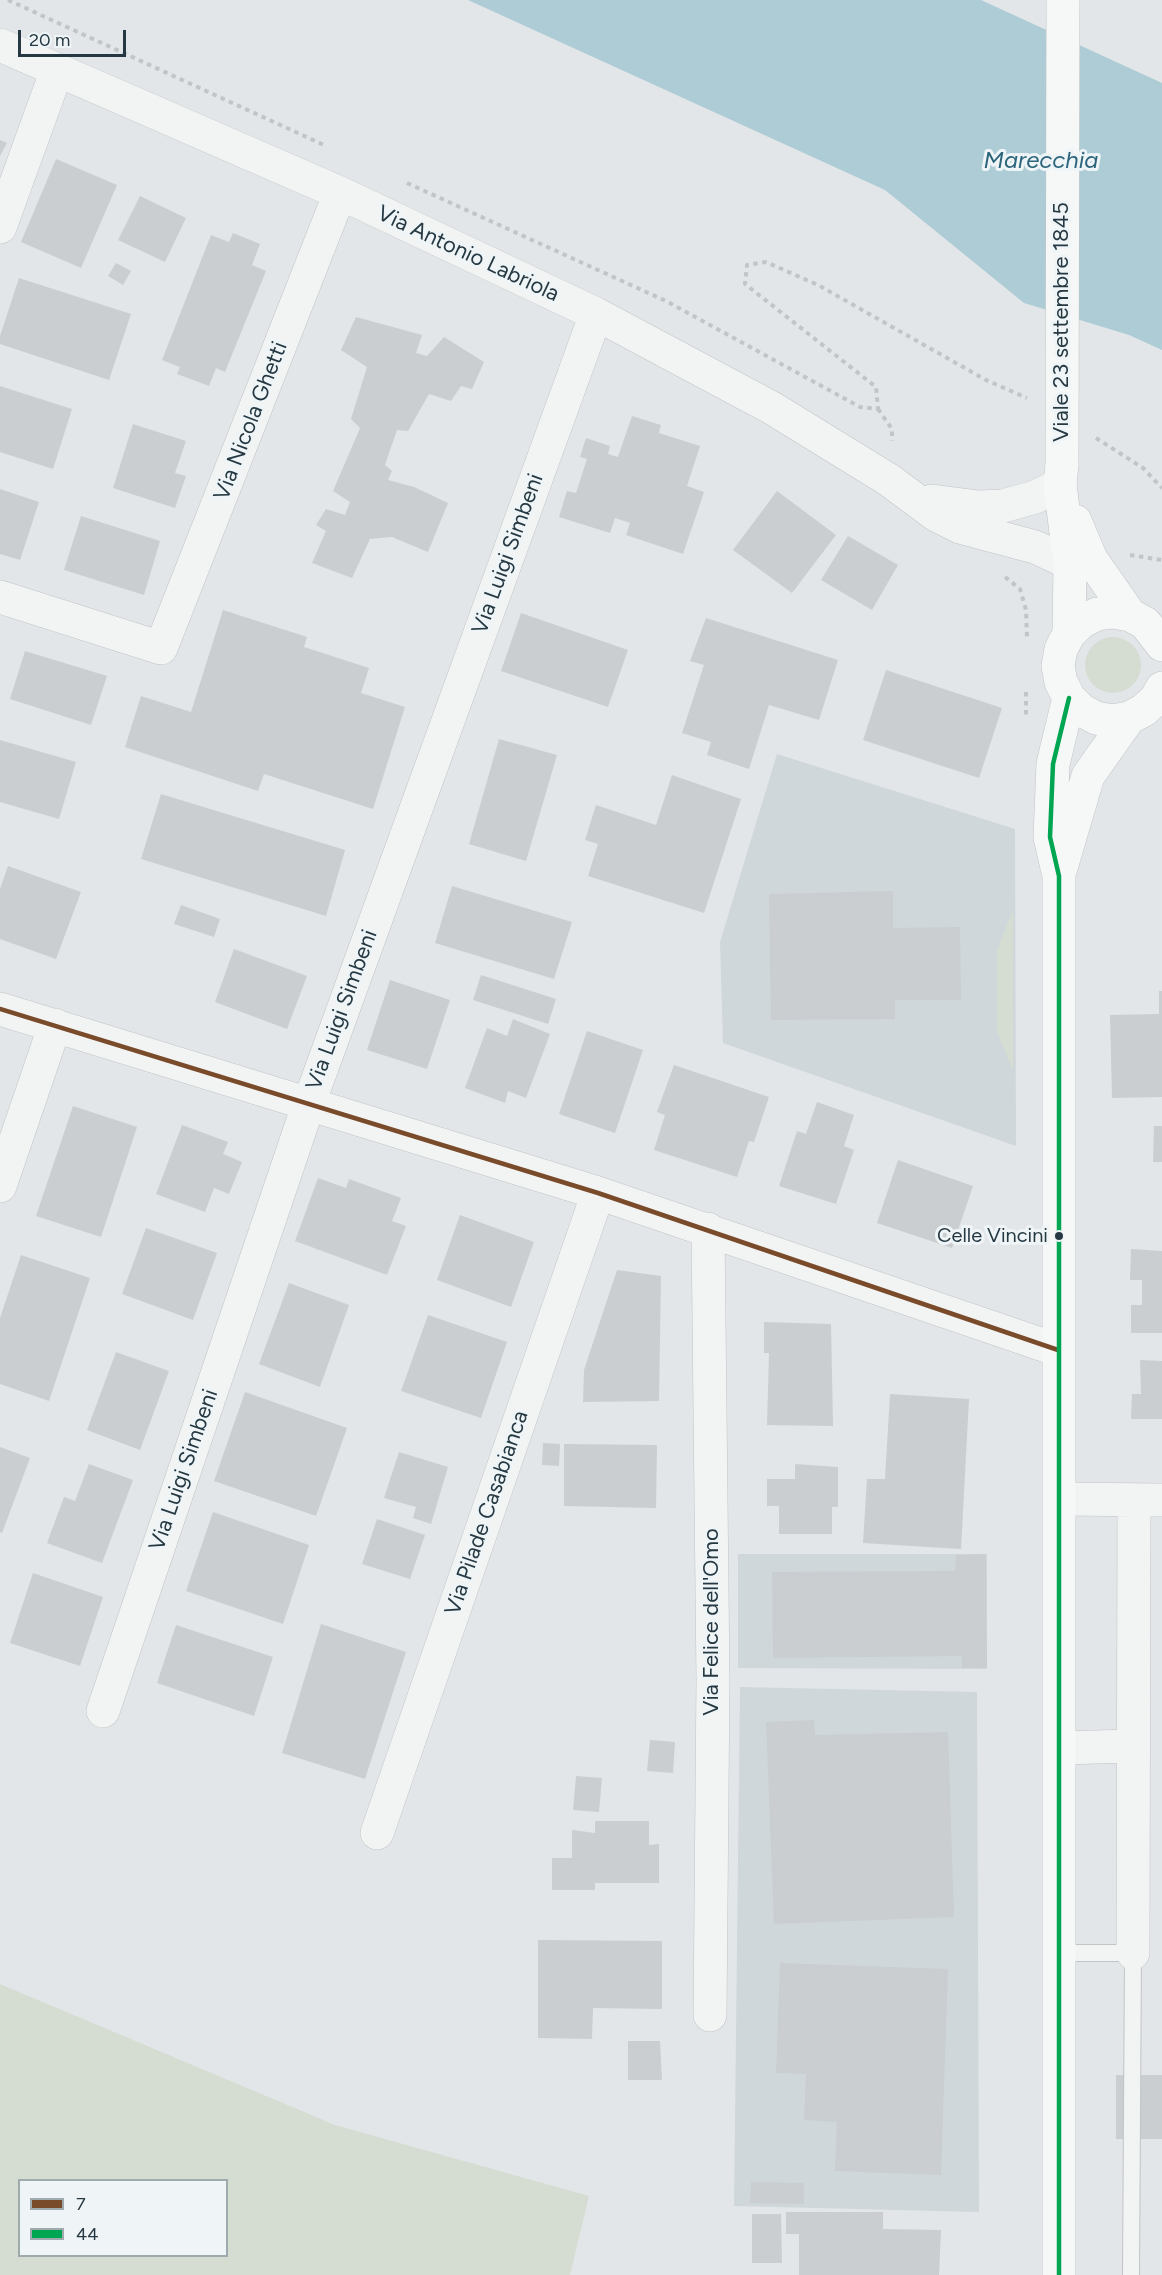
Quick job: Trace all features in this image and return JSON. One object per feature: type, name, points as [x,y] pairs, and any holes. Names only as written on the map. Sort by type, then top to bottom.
[{"type":"main road","name":"Viale 23 settembre 1845","points":[[1063,0],[1061,475],[1070,563],[1069,634],[1061,649],[1058,666],[1061,682],[1069,698]]},
{"type":"main road","name":"Viale 23 settembre 1845","points":[[1061,475],[1091,559],[1130,615],[1145,623],[1160,639]]},
{"type":"main road","points":[[1069,634],[1081,622],[1097,614],[1113,612],[1130,615]]},
{"type":"main road","points":[[1069,698],[1081,710],[1096,718],[1112,721],[1149,705]]},
{"type":"main road","points":[[1059,2275],[1059,876],[1050,837],[1053,764],[1069,698]]},
{"type":"main road","points":[[1059,876],[1088,776],[1149,705]]},
{"type":"street","name":"Via Antonio Labriola","points":[[0,45],[340,193],[596,314],[772,408],[917,499],[936,515],[960,527],[1035,547],[1070,563]]},
{"type":"street","points":[[0,226],[57,70]]},
{"type":"street","name":"Via Nicola Ghetti","points":[[0,597],[161,648],[340,193]]},
{"type":"street","name":"Via Luigi Simbeni","points":[[103,1711],[308,1106],[596,314]]},
{"type":"street","name":"Via Antonio Labriola","points":[[917,499],[978,507],[1002,506],[1035,497],[1061,475]]},
{"type":"street","points":[[0,1009],[308,1106],[598,1193],[1058,1350]]},
{"type":"street","points":[[0,1186],[55,1025]]},
{"type":"street","name":"Via Pilade Casabianca","points":[[377,1833],[598,1193]]},
{"type":"street","name":"Via Felice dell'Omo","points":[[708,1229],[713,1680],[710,2015]]},
{"type":"street","points":[[1060,1499],[1148,1500],[1133,1746],[1132,1953]]},
{"type":"street","points":[[1060,1748],[1133,1746]]},
{"type":"lane","points":[[1060,1953],[1132,1953],[1131,2275]]},
{"type":"path","points":[[877,403],[876,387],[745,284],[747,265],[766,261],[818,285],[986,380],[1029,399]]},
{"type":"path","points":[[1087,432],[1143,468],[1162,488]]},
{"type":"shaded area","points":[[1113,637],[1124,639],[1133,645],[1139,654],[1141,665],[1139,676],[1133,685],[1124,691],[1113,693],[1102,691],[1093,685],[1087,676],[1085,665],[1087,654],[1093,645],[1102,639]]},
{"type":"shaded area","points":[[777,754],[1015,829],[1016,1146],[723,1043],[720,942]]},
{"type":"shaded area","points":[[1013,909],[1013,1070],[997,1032],[997,951]]},
{"type":"shaded area","points":[[738,1554],[987,1554],[987,1669],[738,1668]]},
{"type":"shaded area","points":[[740,1687],[977,1692],[979,2212],[734,2206]]},
{"type":"shaded area","points":[[0,1984],[335,2125],[589,2196],[570,2275],[0,2275]]},
{"type":"water","name":"Marecchia","points":[[468,0],[981,0],[1162,83],[1162,350],[1129,335],[1024,303],[885,190]]},
{"type":"building","points":[[0,140],[7,143],[0,156]]},
{"type":"building","points":[[56,159],[117,185],[81,268],[21,242]]},
{"type":"building","points":[[140,196],[186,218],[165,262],[118,240]]},
{"type":"building","points":[[233,233],[260,244],[252,265],[266,271],[225,372],[216,368],[209,386],[177,374],[180,367],[162,360],[211,235],[229,242]]},
{"type":"building","points":[[116,263],[131,271],[123,285],[108,276]]},
{"type":"building","points":[[19,278],[131,314],[109,380],[0,344],[0,336]]},
{"type":"building","points":[[356,317],[422,335],[416,353],[427,356],[444,337],[484,362],[472,389],[461,386],[451,401],[429,394],[408,431],[397,430],[385,465],[392,471],[388,480],[414,487],[448,503],[428,552],[392,537],[370,539],[352,578],[312,563],[326,531],[316,525],[326,509],[345,515],[350,502],[333,491],[360,428],[351,419],[367,367],[341,350]]},
{"type":"building","points":[[0,386],[72,409],[53,469],[0,452]]},
{"type":"building","points":[[632,416],[661,425],[659,433],[700,446],[687,486],[704,492],[683,554],[626,535],[630,523],[615,518],[610,533],[559,517],[567,491],[576,493],[587,459],[580,457],[586,438],[610,446],[608,454],[618,457]]},
{"type":"building","points":[[133,424],[186,441],[175,473],[186,476],[175,508],[113,488]]},
{"type":"building","points":[[0,489],[39,502],[20,560],[0,554]]},
{"type":"building","points":[[777,491],[836,535],[792,593],[733,550]]},
{"type":"building","points":[[81,516],[160,541],[144,595],[64,570]]},
{"type":"building","points":[[848,536],[898,565],[872,610],[821,580]]},
{"type":"building","points":[[223,610],[307,637],[304,647],[369,668],[361,693],[405,707],[373,809],[264,774],[258,791],[125,747],[141,696],[191,712]]},
{"type":"building","points":[[521,613],[628,650],[608,707],[501,671]]},
{"type":"building","points":[[706,618],[838,660],[819,720],[769,705],[749,769],[707,755],[711,742],[682,733],[704,665],[690,661]]},
{"type":"building","points":[[25,651],[107,676],[91,725],[10,699]]},
{"type":"building","points":[[886,670],[1002,708],[979,778],[863,740]]},
{"type":"building","points":[[499,739],[557,755],[526,861],[469,844]]},
{"type":"building","points":[[0,740],[76,762],[59,819],[0,802]]},
{"type":"building","points":[[672,775],[741,799],[704,913],[588,876],[598,844],[585,840],[596,805],[656,825]]},
{"type":"building","points":[[161,794],[345,850],[326,916],[141,859]]},
{"type":"building","points":[[8,866],[81,892],[56,959],[0,939],[0,889]]},
{"type":"building","points":[[452,886],[572,922],[554,979],[435,943]]},
{"type":"building","points":[[893,891],[893,928],[960,927],[961,1000],[895,1000],[895,1019],[771,1020],[769,894]]},
{"type":"building","points":[[181,905],[220,919],[214,937],[174,924]]},
{"type":"building","points":[[234,949],[307,976],[287,1029],[215,1002]]},
{"type":"building","points":[[481,975],[556,999],[548,1024],[473,1000]]},
{"type":"building","points":[[390,980],[450,1000],[427,1069],[367,1050]]},
{"type":"building","points":[[1159,991],[1162,991],[1162,1097],[1112,1098],[1110,1015],[1159,1014]]},
{"type":"building","points":[[513,1019],[550,1034],[526,1098],[508,1091],[505,1103],[465,1088],[487,1028],[507,1036]]},
{"type":"building","points":[[587,1031],[643,1050],[615,1133],[559,1114]]},
{"type":"building","points":[[674,1065],[769,1097],[754,1142],[749,1141],[737,1177],[654,1150],[665,1115],[657,1112]]},
{"type":"building","points":[[817,1102],[854,1115],[844,1146],[854,1150],[836,1204],[779,1186],[797,1131],[806,1134]]},
{"type":"building","points":[[73,1106],[137,1127],[101,1237],[36,1216]]},
{"type":"building","points":[[182,1125],[228,1142],[223,1154],[242,1162],[229,1194],[214,1188],[205,1212],[156,1194]]},
{"type":"building","points":[[1154,1126],[1162,1126],[1162,1162],[1153,1162]]},
{"type":"building","points":[[898,1160],[973,1186],[952,1248],[877,1223]]},
{"type":"building","points":[[318,1178],[346,1188],[349,1179],[401,1198],[392,1221],[406,1226],[387,1275],[295,1241]]},
{"type":"building","points":[[460,1215],[534,1242],[511,1307],[437,1280]]},
{"type":"building","points":[[146,1228],[217,1253],[193,1320],[122,1294]]},
{"type":"building","points":[[1131,1249],[1162,1251],[1162,1333],[1131,1333],[1131,1305],[1142,1305],[1142,1280],[1130,1280]]},
{"type":"building","points":[[21,1255],[90,1278],[49,1401],[0,1384],[0,1318]]},
{"type":"building","points":[[617,1270],[661,1276],[659,1401],[583,1402],[584,1370]]},
{"type":"building","points":[[289,1283],[349,1305],[320,1387],[259,1364]]},
{"type":"building","points":[[428,1315],[507,1342],[481,1418],[401,1391]]},
{"type":"building","points":[[764,1322],[831,1324],[833,1426],[767,1425],[769,1353],[764,1353]]},
{"type":"building","points":[[116,1352],[169,1371],[140,1450],[87,1430]]},
{"type":"building","points":[[1140,1360],[1162,1361],[1162,1419],[1131,1419],[1132,1394],[1141,1394]]},
{"type":"building","points":[[245,1392],[347,1428],[316,1516],[214,1481]]},
{"type":"building","points":[[890,1394],[969,1399],[961,1549],[863,1543],[867,1479],[885,1479]]},
{"type":"building","points":[[543,1443],[560,1444],[559,1466],[542,1465]]},
{"type":"building","points":[[564,1444],[657,1445],[656,1508],[564,1506]]},
{"type":"building","points":[[0,1447],[30,1458],[2,1533],[0,1532]]},
{"type":"building","points":[[399,1452],[448,1467],[431,1524],[413,1518],[416,1507],[384,1498]]},
{"type":"building","points":[[89,1464],[133,1480],[102,1563],[47,1543],[64,1497],[75,1501]]},
{"type":"building","points":[[795,1464],[838,1467],[838,1507],[832,1507],[832,1534],[779,1534],[779,1506],[767,1506],[767,1479],[795,1479]]},
{"type":"building","points":[[213,1512],[309,1545],[283,1624],[186,1591]]},
{"type":"building","points":[[377,1519],[425,1535],[410,1579],[362,1564]]},
{"type":"building","points":[[986,1554],[987,1668],[962,1668],[962,1656],[773,1658],[772,1572],[955,1571],[956,1555]]},
{"type":"building","points":[[33,1573],[103,1597],[80,1666],[10,1643]]},
{"type":"building","points":[[321,1624],[406,1652],[365,1779],[282,1753]]},
{"type":"building","points":[[176,1625],[273,1657],[254,1716],[157,1683]]},
{"type":"building","points":[[814,1720],[815,1735],[948,1732],[954,1917],[774,1924],[766,1722]]},
{"type":"building","points":[[650,1740],[675,1742],[673,1773],[647,1771]]},
{"type":"building","points":[[576,1776],[602,1778],[599,1812],[573,1810]]},
{"type":"building","points":[[595,1821],[649,1821],[649,1845],[659,1844],[659,1883],[595,1883],[595,1890],[552,1890],[552,1858],[572,1858],[572,1830],[595,1833]]},
{"type":"building","points":[[538,1940],[662,1941],[662,2009],[593,2008],[592,2039],[538,2038]]},
{"type":"building","points":[[780,1963],[948,1969],[941,2175],[835,2171],[837,2122],[804,2120],[806,2074],[776,2073]]},
{"type":"building","points":[[628,2041],[660,2041],[662,2080],[628,2080]]},
{"type":"building","points":[[1116,2075],[1162,2075],[1162,2139],[1116,2139]]},
{"type":"building","points":[[751,2182],[804,2183],[804,2204],[750,2203]]},
{"type":"building","points":[[786,2212],[883,2212],[883,2229],[941,2230],[939,2275],[799,2275],[799,2234],[786,2234]]},
{"type":"building","points":[[752,2214],[781,2214],[782,2263],[752,2263]]},
{"type":"transit line","name":"44","points":[[1059,2275],[1059,876],[1050,837],[1053,764],[1069,698]]},
{"type":"transit line","name":"7","points":[[0,1009],[598,1193],[1058,1350]]},
{"type":"place","name":"Celle Vincini","points":[[1059,1236]]}]
